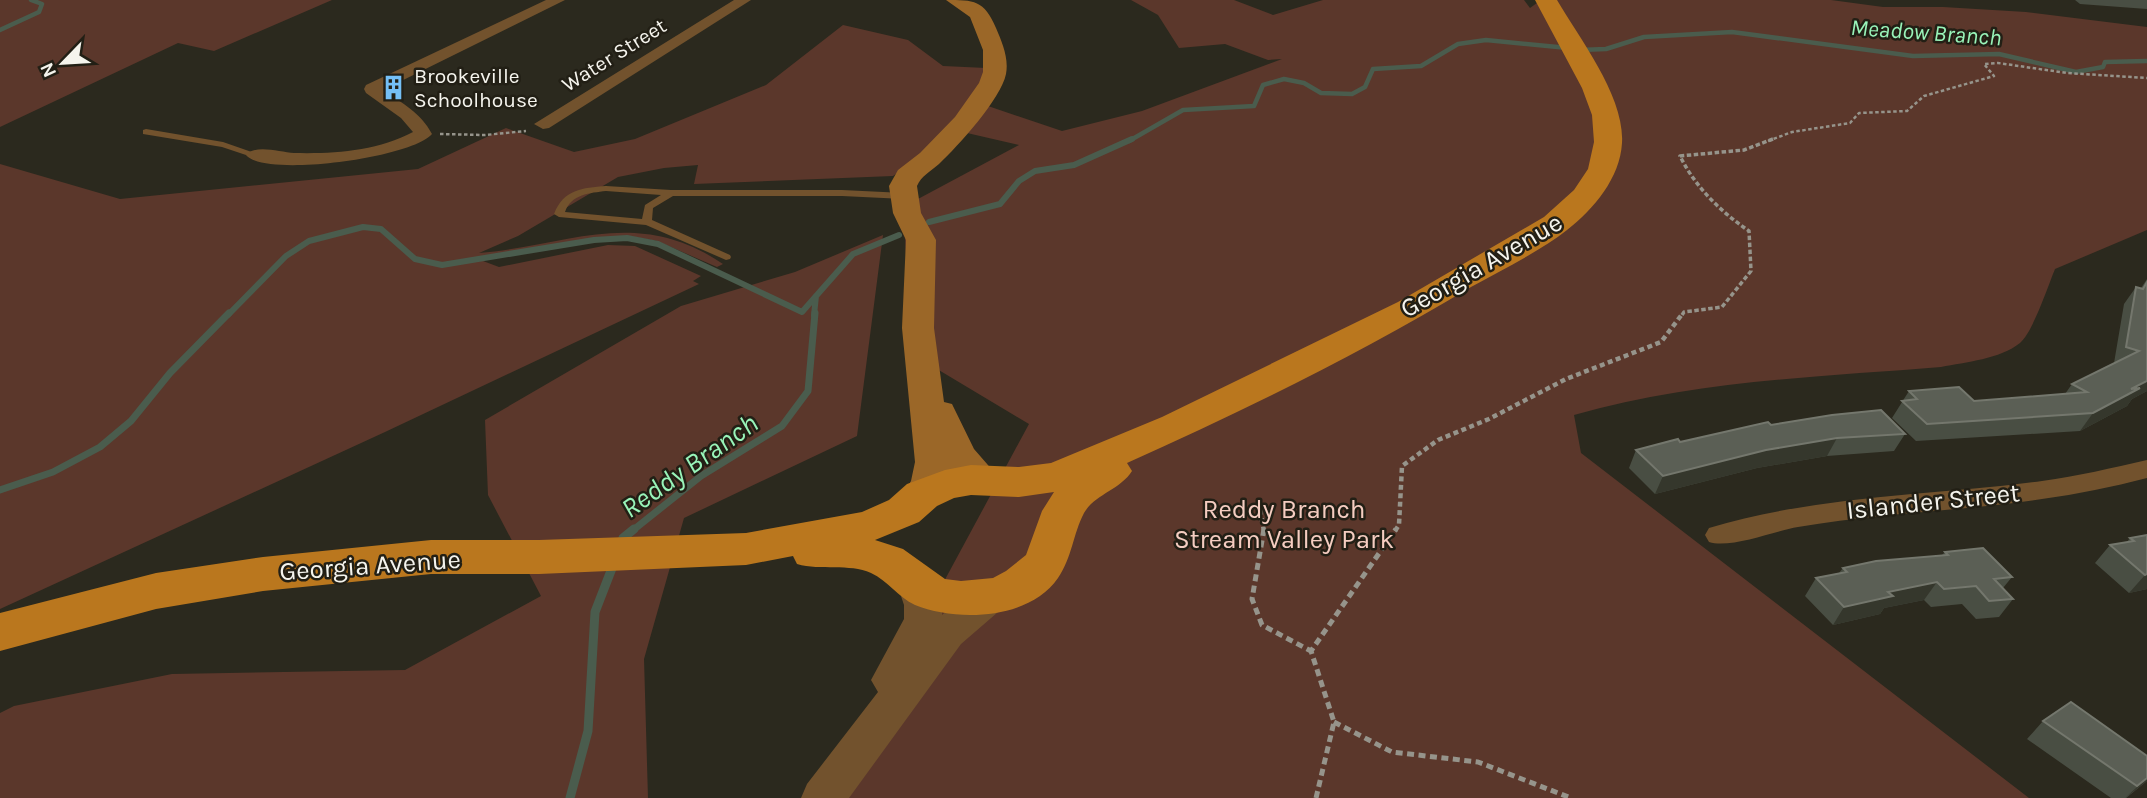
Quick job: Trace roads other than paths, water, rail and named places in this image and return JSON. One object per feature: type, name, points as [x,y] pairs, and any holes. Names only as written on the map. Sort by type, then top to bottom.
[{"type":"main road","points":[[909,577],[893,550],[894,530],[930,482],[934,463],[918,328],[921,240],[907,213],[902,186],[908,176],[951,138],[979,103],[995,72],[994,50],[980,15],[956,0]]},
{"type":"main road","name":"Georgia Avenue","points":[[746,549],[870,526],[945,485],[1036,481],[1058,477],[1176,426],[1410,309],[1555,224],[1590,194],[1603,170],[1611,143],[1605,115],[1580,61],[1550,8]]},
{"type":"main road","points":[[922,370],[958,455],[989,481],[1020,489],[1039,501],[1051,519],[1055,537]]},
{"type":"main road","name":"Georgia Avenue","points":[[0,632],[156,592],[263,574],[431,557],[539,557],[746,549],[872,555],[939,594],[965,599],[992,596],[1017,587],[1037,573],[1049,556],[1061,517],[1070,501],[1176,426]]},
{"type":"street","points":[[255,155],[278,159],[358,153],[412,141],[423,134],[412,116],[372,89],[558,0]]},
{"type":"street","name":"Water Street","points":[[543,124],[744,0]]},
{"type":"street","name":"Islander Street","points":[[1719,535],[1749,526],[1878,505],[2094,482],[2147,469]]},
{"type":"street","points":[[829,789],[922,624],[923,605],[909,577]]},
{"type":"street","points":[[829,789],[947,633],[992,596]]},
{"type":"lane","points":[[146,132],[223,145],[255,155]]},
{"type":"lane","points":[[726,257],[647,222],[559,214],[559,208],[565,200],[594,189],[671,193],[842,192],[904,196]]},
{"type":"lane","points":[[647,222],[648,207],[671,193]]},
{"type":"waterway","points":[[0,30],[39,12],[42,4],[31,0]]},
{"type":"waterway","name":"Meadow Branch","points":[[1580,50],[1606,49],[1644,37],[1732,32],[1913,56],[1999,54],[2076,72],[2103,67],[2105,62],[2147,61]]},
{"type":"waterway","name":"Meadow Branch","points":[[1129,141],[1183,110],[1254,106],[1263,85],[1284,79],[1304,83],[1321,93],[1352,94],[1365,87],[1373,69],[1421,66],[1458,44],[1486,40],[1568,48]]},
{"type":"waterway","name":"Meadow Branch","points":[[929,222],[1000,204],[1019,181],[1035,171],[1074,165],[1132,139]]},
{"type":"waterway","points":[[228,315],[286,256],[309,241],[363,227],[381,229],[415,259],[442,265],[594,240],[627,238],[658,244],[802,312],[816,296]]},
{"type":"waterway","points":[[816,296],[853,254],[899,235]]},
{"type":"waterway","name":"Reddy Branch","points":[[814,315],[816,296]]},
{"type":"waterway","points":[[0,490],[53,472],[100,447],[131,421],[170,373],[229,313]]},
{"type":"waterway","name":"Reddy Branch","points":[[632,531],[701,476],[782,426],[808,391],[815,313]]},
{"type":"waterway","name":"Reddy Branch","points":[[620,546],[623,538],[634,529]]},
{"type":"waterway","name":"Reddy Branch","points":[[570,798],[588,731],[595,612],[614,563]]},
{"type":"place","name":"Brookeville Schoolhouse","points":[[394,88]]},
{"type":"park label","name":"Reddy Branch Stream Valley Park","points":[[1284,524]]}]
